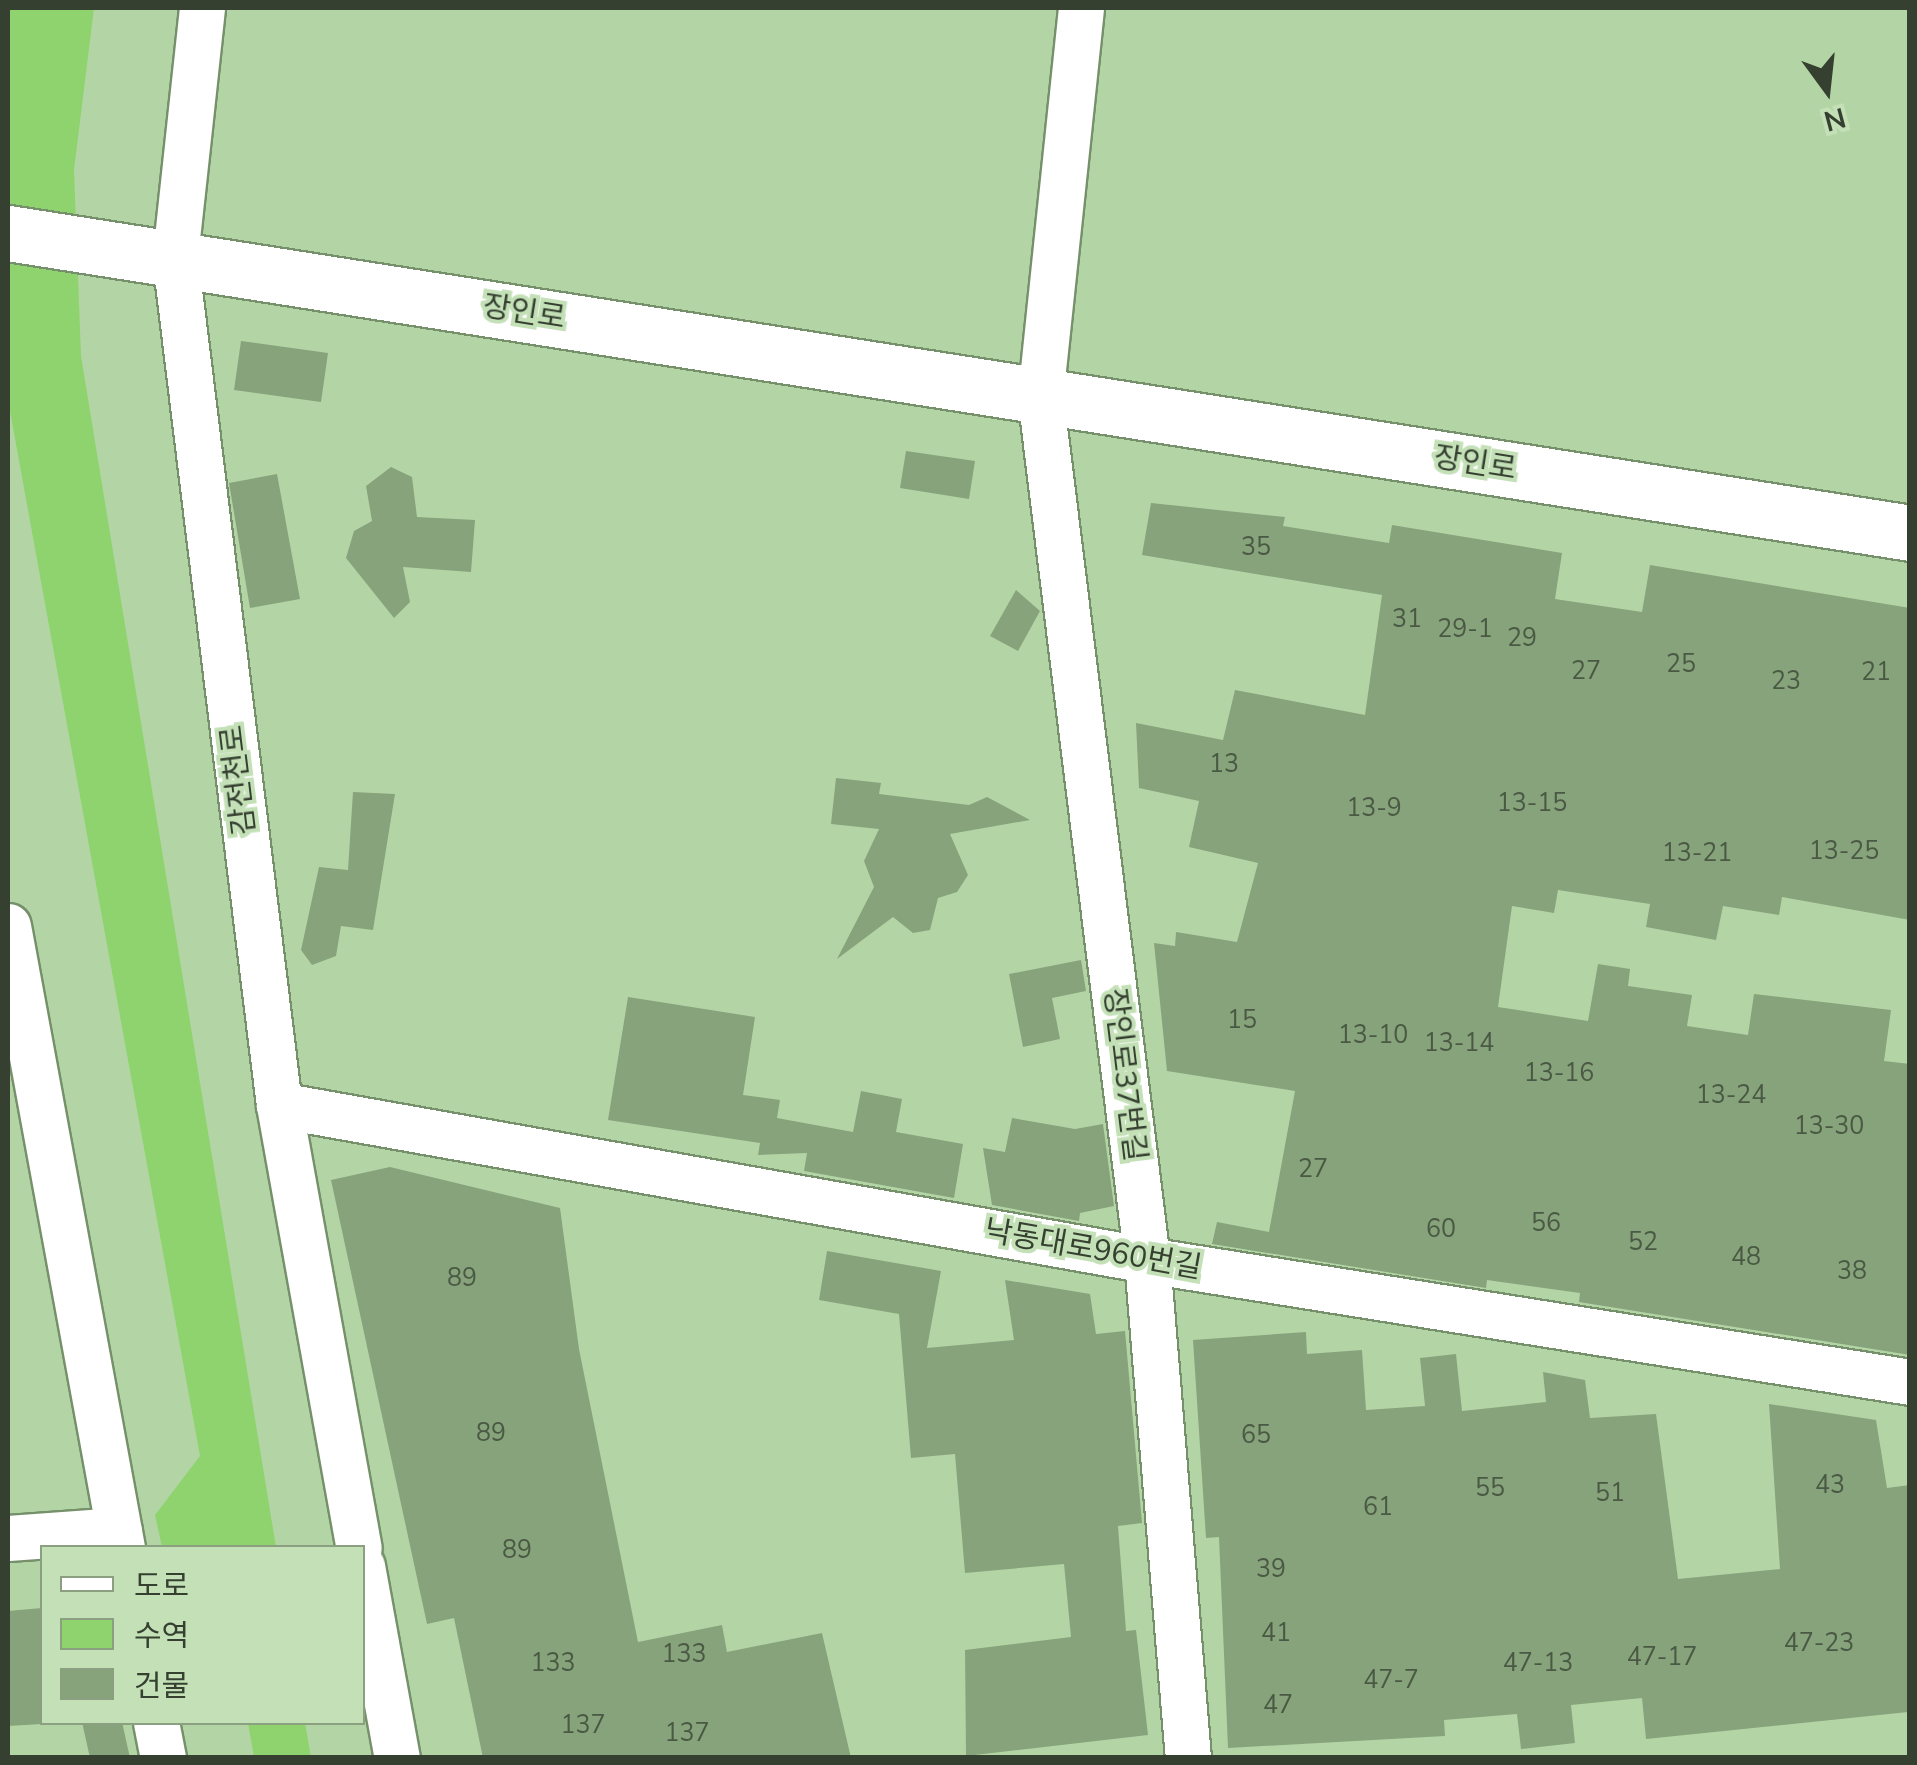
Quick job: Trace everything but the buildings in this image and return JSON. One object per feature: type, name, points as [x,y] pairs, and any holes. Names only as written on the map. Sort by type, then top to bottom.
[{"type":"main road","name":"장인로","points":[[8,233],[1910,532]]},
{"type":"street","name":"감전천로","points":[[202,8],[158,256],[279,1105],[358,1545]]},
{"type":"street","points":[[1040,395],[1081,8]]},
{"type":"street","name":"장인로37번길","points":[[1040,395],[1147,1260],[1188,1758]]},
{"type":"street","points":[[8,926],[18,1062],[120,1538],[8,1538]]},
{"type":"street","name":"낙동대로960번길","points":[[279,1105],[1147,1260],[1910,1382]]},
{"type":"street","points":[[365,1582],[397,1758]]},
{"type":"street","points":[[157,1725],[163,1758]]},
{"type":"shaded area","points":[[8,8],[1909,8],[1909,1757],[8,1758]]},
{"type":"water","points":[[10,8],[94,8],[74,170],[81,356],[276,1545],[162,1545],[155,1515],[200,1456],[8,400]]},
{"type":"water","points":[[248,1725],[305,1725],[311,1757],[254,1757]]}]
